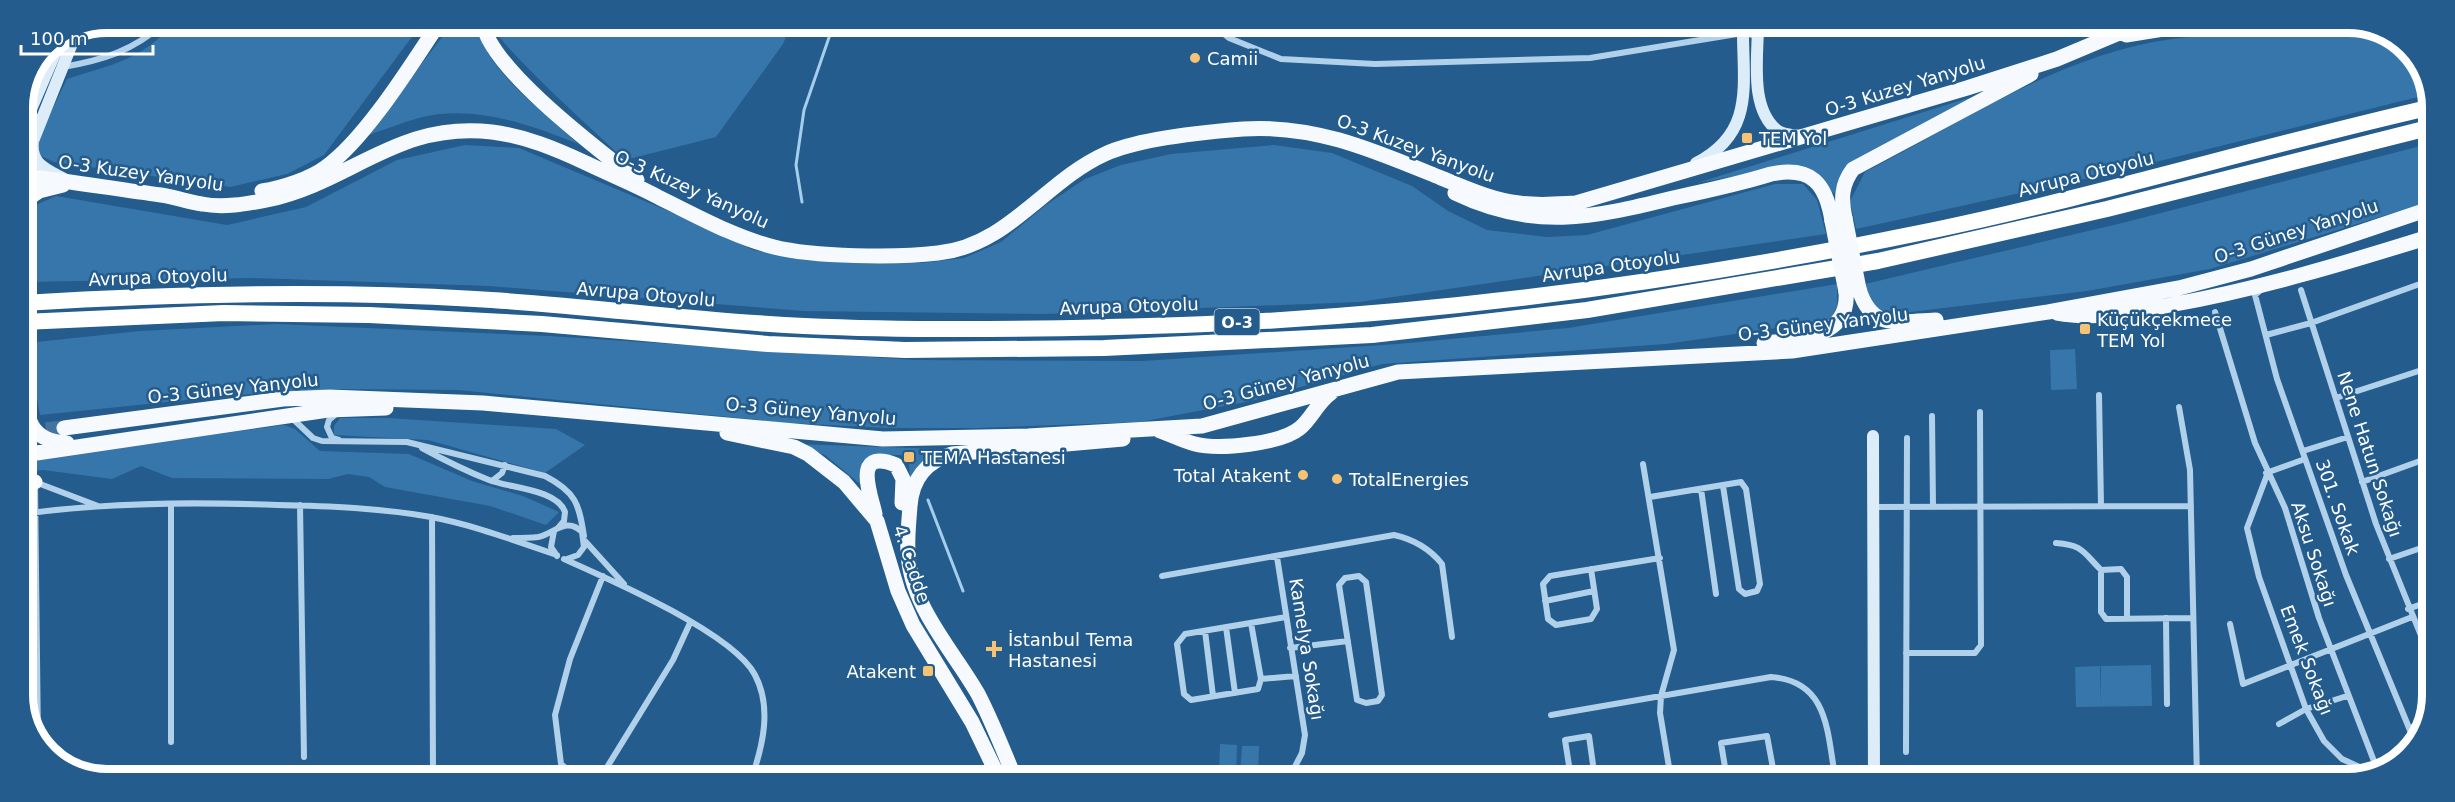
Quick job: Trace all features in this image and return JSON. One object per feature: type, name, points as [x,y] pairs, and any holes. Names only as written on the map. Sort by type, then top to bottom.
[{"type":"highway","name":"Avrupa Otoyolu","points":[[33,302],[188,294],[412,296],[594,308],[803,326],[1004,329],[1213,323],[1390,312],[1610,286],[1892,238],[2038,206],[2422,110]]},
{"type":"highway","name":"O-3","points":[[33,322],[224,313],[369,315],[542,324],[768,344],[905,350],[1104,348],[1372,335],[1587,310],[1878,261],[2107,209],[2422,130]]},
{"type":"main road","points":[[173,197],[220,196],[266,191],[325,168],[345,151],[432,33]]},
{"type":"main road","points":[[484,33],[495,52],[526,86],[607,157],[658,196]]},
{"type":"main road","points":[[1839,219],[1845,180],[1853,169],[2057,59],[2120,33]]},
{"type":"main road","points":[[2097,43],[2135,33]]},
{"type":"main road","name":"O-3 Kuzey Yanyolu","points":[[33,178],[173,197],[201,204],[229,206],[291,194],[332,177],[399,143],[434,133],[493,132],[528,139],[658,196],[698,218],[775,248],[818,253],[910,255],[944,253],[974,245],[1002,231],[1052,187],[1106,153],[1130,145],[1245,129],[1293,129],[1334,136],[1477,192],[1514,203],[1540,206],[1576,203],[2057,59]]},
{"type":"main road","points":[[1370,150],[1483,207],[1510,214],[1542,218],[1613,213],[1771,174],[1796,172],[1806,174],[1823,188],[1839,219],[1853,290],[1873,316],[1884,321],[1990,320]]},
{"type":"main road","points":[[33,195],[39,191],[72,183]]},
{"type":"main road","name":"O-3 Güney Yanyolu","points":[[64,428],[283,399],[330,397],[442,400],[621,414],[883,439],[1136,431],[1218,422],[1379,376],[1418,370],[1792,351],[2048,312],[2179,288],[2251,269],[2422,211]]},
{"type":"main road","points":[[2324,244],[2422,219]]},
{"type":"main road","points":[[2048,312],[2081,318],[2132,312],[2269,284],[2422,239]]},
{"type":"main road","points":[[1634,360],[1676,351],[1784,341],[1820,334],[1842,318],[1853,290]]},
{"type":"main road","points":[[1154,429],[1197,444],[1238,445],[1262,441],[1297,430],[1317,405],[1339,387]]},
{"type":"main road","points":[[33,454],[287,416],[442,400]]},
{"type":"main road","name":"4. Cadde","points":[[621,414],[794,447],[826,465],[877,521],[898,591],[913,625],[972,722],[995,769]]},
{"type":"main road","points":[[33,428],[46,441],[66,443],[130,440]]},
{"type":"main road","name":"4. Cadde","points":[[1011,769],[978,694],[951,654],[920,596],[908,553],[911,496],[915,482],[930,464],[959,453],[1110,442],[1121,440],[1136,431]]},
{"type":"main road","points":[[877,521],[867,488],[866,475],[872,465],[888,462],[896,465],[903,479],[902,522],[908,553]]},
{"type":"street","points":[[62,67],[120,54],[143,41],[152,33]]},
{"type":"street","points":[[1222,33],[1228,38],[1281,59],[1375,63],[1590,58],[1722,33]]},
{"type":"street","points":[[1662,179],[1711,156],[1728,140],[1737,126],[1743,102],[1743,33]]},
{"type":"street","points":[[1758,33],[1760,99],[1764,115],[1780,133],[1805,136]]},
{"type":"street","points":[[33,141],[73,42]]},
{"type":"street","points":[[33,102],[54,57]]},
{"type":"street","points":[[33,155],[40,166],[72,183]]},
{"type":"street","name":"301. Sokak","points":[[2269,284],[2255,295],[2277,379],[2346,575],[2412,732]]},
{"type":"street","points":[[2266,335],[2311,323],[2422,284]]},
{"type":"street","name":"Nene Hatun Sokağı","points":[[2301,290],[2362,482],[2408,609],[2422,640]]},
{"type":"street","name":"Aksu Sokağı","points":[[2215,312],[2242,407],[2267,474],[2284,508],[2330,651],[2375,764]]},
{"type":"street","points":[[2336,398],[2422,370]]},
{"type":"street","points":[[2099,395],[2101,506]]},
{"type":"street","points":[[2179,407],[2190,470],[2197,769]]},
{"type":"street","points":[[349,443],[332,438],[327,427],[333,415],[352,409]]},
{"type":"street","points":[[1906,653],[1975,653],[1981,645],[1980,412]]},
{"type":"street","points":[[287,416],[298,422],[313,438],[349,443],[407,442],[545,476],[567,490],[575,498],[580,510],[585,539],[579,555],[564,559]]},
{"type":"street","points":[[1932,417],[1934,507]]},
{"type":"street","points":[[1873,436],[1874,769]]},
{"type":"street","points":[[2267,474],[2304,455],[2348,437]]},
{"type":"street","points":[[1906,752],[1907,438]]},
{"type":"street","points":[[416,445],[450,464],[492,482],[528,489],[559,503],[565,512],[564,521],[556,530],[551,547],[557,555]]},
{"type":"street","points":[[2362,482],[2422,460]]},
{"type":"street","points":[[1643,464],[1674,650],[1661,696],[1660,713],[1669,769]]},
{"type":"street","points":[[492,482],[502,473],[505,465]]},
{"type":"street","name":"Emek Sokağı","points":[[2267,474],[2247,528],[2259,577],[2293,665],[2306,709],[2324,741],[2342,759],[2360,767]]},
{"type":"street","points":[[33,482],[99,507]]},
{"type":"street","points":[[1650,497],[1741,482],[1746,489],[1760,584],[1757,591],[1745,594],[1739,589],[1723,486]]},
{"type":"street","points":[[1701,489],[1716,594]]},
{"type":"street","points":[[33,499],[36,512],[38,721]]},
{"type":"street","points":[[171,504],[171,742]]},
{"type":"street","points":[[33,512],[171,504],[300,505],[375,509],[432,517],[557,555],[626,587],[690,623],[738,654],[754,674],[760,688],[765,724],[754,769]]},
{"type":"street","points":[[300,505],[303,757]]},
{"type":"street","points":[[1873,507],[2191,506]]},
{"type":"street","points":[[432,517],[433,769]]},
{"type":"street","points":[[510,539],[539,537],[573,526],[626,587]]},
{"type":"street","points":[[1162,576],[1394,536],[1407,538],[1434,555],[1442,564],[1452,637]]},
{"type":"street","points":[[2056,543],[2073,544],[2084,549],[2101,570],[2101,612],[2106,619],[2192,618]]},
{"type":"street","points":[[2389,559],[2422,548]]},
{"type":"street","name":"Kamelya Sokağı","points":[[1277,557],[1305,735],[1302,753],[1294,769]]},
{"type":"street","points":[[1590,569],[1597,609],[1591,619],[1556,625],[1548,619],[1545,601],[1543,584],[1550,576],[1590,569],[1660,558]]},
{"type":"street","points":[[2101,570],[2121,569],[2127,577],[2127,618]]},
{"type":"street","points":[[567,769],[561,764],[555,715],[570,659],[603,576]]},
{"type":"street","points":[[1359,576],[1366,582],[1382,695],[1378,701],[1366,703],[1357,700],[1348,641],[1339,585],[1345,578],[1359,576]]},
{"type":"street","points":[[1545,601],[1594,591]]},
{"type":"street","points":[[2408,609],[2422,604]]},
{"type":"street","points":[[1251,623],[1261,679],[1258,689],[1191,700],[1184,694],[1177,644],[1185,634],[1286,617]]},
{"type":"street","points":[[2230,624],[2243,684],[2412,617]]},
{"type":"street","points":[[2166,618],[2168,704]]},
{"type":"street","points":[[606,769],[673,660],[690,623]]},
{"type":"street","points":[[1226,627],[1235,693]]},
{"type":"street","points":[[1205,631],[1213,696]]},
{"type":"street","points":[[1290,648],[1348,641]]},
{"type":"street","points":[[1261,679],[1296,676]]},
{"type":"street","points":[[1551,715],[1771,677],[1788,678],[1815,698],[1824,710],[1834,769]]},
{"type":"street","points":[[2279,724],[2306,709],[2347,696]]},
{"type":"street","points":[[2411,728],[2415,726]]},
{"type":"street","points":[[1570,769],[1565,740],[1588,736],[1594,769]]},
{"type":"street","points":[[1725,769],[1721,743],[1767,736],[1772,769]]},
{"type":"shaded area","points":[[164,33],[415,33],[324,155],[287,174],[230,187],[54,162],[39,155],[36,143],[67,79],[125,60]]},
{"type":"shaded area","points":[[445,33],[478,33],[491,58],[518,90],[578,144],[520,123],[460,113],[419,118],[366,136]]},
{"type":"shaded area","points":[[788,33],[783,44],[716,137],[625,160],[530,70],[497,34]]},
{"type":"shaded area","points":[[2362,35],[2377,39],[2404,58],[2416,78],[2421,96],[2107,174],[1856,229],[1850,201],[1865,172],[2014,92],[2091,59],[2131,47],[2197,36]]},
{"type":"shaded area","points":[[1994,90],[1841,175],[1834,194],[1810,169],[1790,166],[1697,183]]},
{"type":"shaded area","points":[[465,145],[519,148],[692,221],[753,250],[794,257],[922,263],[964,258],[1001,242],[1046,205],[1085,179],[1121,165],[1171,154],[1274,145],[1332,153],[1412,186],[1448,211],[1487,230],[1547,237],[1587,235],[1775,184],[1803,184],[1817,200],[1826,234],[1359,302],[1046,314],[804,311],[489,286],[254,278],[33,282],[33,206],[56,196],[227,225],[306,207],[397,160]]},
{"type":"shaded area","points":[[2422,146],[2422,204],[2210,269],[2087,291],[1885,315],[1867,303],[1865,284],[2122,223]]},
{"type":"shaded area","points":[[1837,284],[1837,306],[1831,320],[1666,344],[1382,364],[1251,401],[1140,422],[977,428],[888,428],[788,423],[458,390],[335,389],[236,395],[40,415],[33,376],[33,342],[140,331],[276,324],[549,336],[915,360],[1143,361],[1397,344],[1568,328]]},
{"type":"shaded area","points":[[2075,349],[2077,389],[2051,390],[2050,350]]},
{"type":"shaded area","points":[[340,418],[388,418],[556,429],[585,445],[545,473],[428,440],[334,435],[334,426]]},
{"type":"shaded area","points":[[284,425],[295,429],[320,451],[409,454],[472,481],[523,496],[559,512],[546,525],[490,506],[385,487],[369,477],[348,474],[328,479],[172,478],[141,466],[112,479],[43,470],[33,471],[33,459]]},
{"type":"shaded area","points":[[796,444],[942,449],[926,459],[910,480],[909,463],[901,455],[879,455],[860,471],[860,484],[825,455]]},
{"type":"shaded area","points":[[2151,665],[2152,706],[2076,707],[2075,667],[2100,666],[2101,705],[2101,666]]},
{"type":"shaded area","points":[[1220,744],[1237,745],[1236,769],[1219,769]]},
{"type":"shaded area","points":[[1242,746],[1259,746],[1258,769],[1240,769]]},
{"type":"waterway","points":[[802,202],[796,165],[804,110],[831,33]]},
{"type":"waterway","points":[[928,500],[963,591]]},
{"type":"tunnel","points":[[33,431],[64,428]]},
{"type":"place","name":"Camii","points":[[1195,58]]},
{"type":"place","name":"TEM Yol","points":[[1747,138]]},
{"type":"place","name":"Küçükçekmece TEM Yol","points":[[2085,329]]},
{"type":"place","name":"TEMA Hastanesi","points":[[909,457]]},
{"type":"place","name":"Total Atakent","points":[[1303,475]]},
{"type":"place","name":"TotalEnergies","points":[[1337,479]]},
{"type":"place","name":"İstanbul Tema Hastanesi","points":[[994,649]]},
{"type":"place","name":"Atakent","points":[[928,671]]}]
